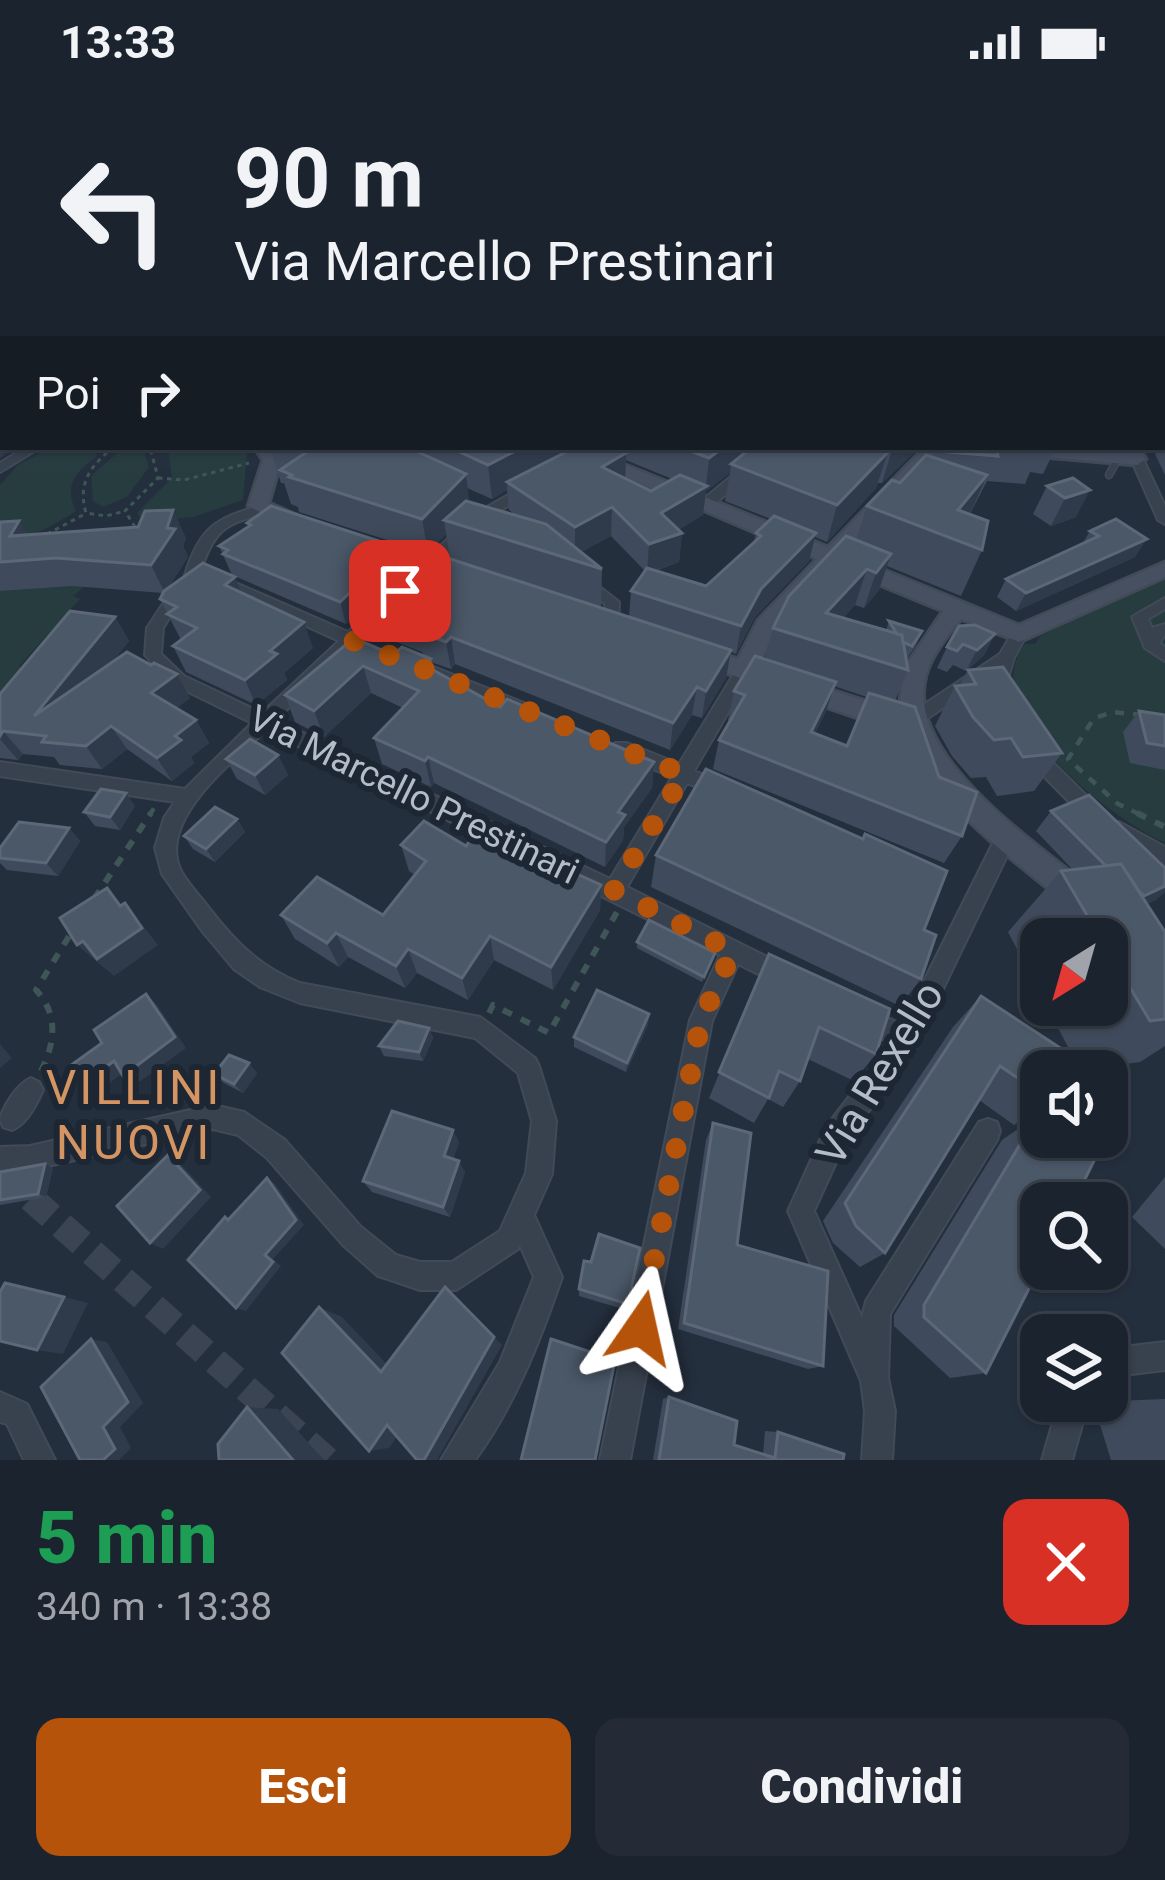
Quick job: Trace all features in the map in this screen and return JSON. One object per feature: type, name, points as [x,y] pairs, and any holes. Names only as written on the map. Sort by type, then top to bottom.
[{"type":"street","points":[[0,468],[30,450]]},
{"type":"street","points":[[706,505],[770,450]]},
{"type":"street","points":[[620,893],[766,625],[932,450]]},
{"type":"street","points":[[1020,450],[1123,460],[1165,520]]},
{"type":"street","points":[[259,508],[267,451]]},
{"type":"street","points":[[577,456],[1019,634]]},
{"type":"street","points":[[0,1160],[30,1158],[213,1117],[244,1124],[276,1149],[352,1236],[388,1266],[420,1276],[456,1276],[509,1240],[538,1174],[544,1121],[527,1066],[480,1028],[300,993],[242,962],[172,874],[165,848],[176,795],[492,509],[537,482]]},
{"type":"street","points":[[473,500],[507,520]]},
{"type":"street","points":[[370,647],[201,576],[206,535],[259,508],[472,581]]},
{"type":"street","points":[[1001,706],[998,679],[1019,634],[1165,568]]},
{"type":"street","points":[[576,573],[612,602],[624,630]]},
{"type":"street","name":"Via Marcello Prestinari","points":[[201,576],[170,599],[155,628],[153,655],[178,680],[810,990]]},
{"type":"street","points":[[1165,603],[1140,617],[1151,644],[1165,656]]},
{"type":"street","points":[[957,609],[913,676],[913,723],[954,788],[1096,912]]},
{"type":"street","points":[[585,617],[624,630]]},
{"type":"street","points":[[1151,644],[1155,633],[1165,629]]},
{"type":"street","points":[[676,647],[913,723]]},
{"type":"street","points":[[913,723],[1006,658]]},
{"type":"street","points":[[412,664],[537,715]]},
{"type":"street","points":[[600,740],[728,792]]},
{"type":"street","points":[[1027,747],[1092,814],[1165,857]]},
{"type":"street","points":[[0,769],[176,795]]},
{"type":"street","name":"Via Rexello","points":[[875,1381],[801,1211],[835,1136],[907,1039],[1008,833]]},
{"type":"street","points":[[615,1460],[701,1020],[733,951]]},
{"type":"street","points":[[849,1010],[907,1039]]},
{"type":"street","points":[[12,1118],[31,1090]]},
{"type":"street","name":"Via Rexello","points":[[877,1460],[876,1311],[988,1131]]},
{"type":"street","points":[[456,1460],[490,1417],[520,1360],[548,1277],[520,1215]]},
{"type":"street","points":[[1128,1361],[1165,1356]]},
{"type":"street","points":[[0,1407],[17,1414],[40,1460]]},
{"type":"street","points":[[1057,1460],[1068,1422]]},
{"type":"path","points":[[86,513],[80,485],[108,450]]},
{"type":"path","points":[[153,450],[158,478]]},
{"type":"path","points":[[42,536],[86,513],[106,516],[125,511],[158,478],[197,478],[267,451]]},
{"type":"path","points":[[125,511],[135,526]]},
{"type":"path","points":[[1146,716],[1108,710],[1084,724],[1068,759],[1118,804],[1165,827]]},
{"type":"path","points":[[92,902],[176,795]]},
{"type":"path","points":[[480,1028],[494,1005],[549,1033],[620,893]]},
{"type":"path","points":[[31,1090],[54,1036],[45,998],[36,990],[80,920]]},
{"type":"green space","points":[[46,450],[95,450],[96,457],[71,488],[76,511],[30,534],[0,529],[0,485],[18,465]]},
{"type":"green space","points":[[121,450],[144,451],[149,467],[127,497],[103,507],[93,501],[91,476]]},
{"type":"green space","points":[[168,450],[247,453],[243,500],[193,517],[143,522],[137,513],[172,478]]},
{"type":"green space","points":[[1165,576],[1165,843],[1112,811],[1054,760],[1017,701],[1014,672],[1025,644],[1035,644],[1040,636]]},
{"type":"green space","points":[[86,585],[73,596],[80,599],[19,666],[34,679],[0,722],[0,591]]},
{"type":"building","points":[[310,450],[414,450],[466,474],[422,519],[289,477],[292,475],[280,470]]},
{"type":"building","points":[[456,450],[517,450],[488,465]]},
{"type":"building","points":[[570,450],[618,450],[626,453],[602,467],[651,491],[680,475],[707,486],[661,513],[682,533],[649,544],[612,507],[575,527],[507,482]]},
{"type":"building","points":[[688,450],[720,450],[709,458]]},
{"type":"building","points":[[748,450],[888,452],[837,505],[731,464]]},
{"type":"building","points":[[997,450],[998,456],[936,451]]},
{"type":"building","points":[[926,455],[987,475],[958,510],[988,521],[982,550],[867,506],[892,480],[900,483]]},
{"type":"building","points":[[1073,478],[1090,490],[1065,498],[1047,486]]},
{"type":"building","points":[[466,501],[546,524],[602,569],[444,520]]},
{"type":"building","points":[[271,506],[397,547],[340,602],[223,554],[228,550],[219,546]]},
{"type":"building","points":[[173,510],[167,528],[175,529],[151,565],[56,558],[0,562],[0,522],[19,521],[10,536],[138,527],[145,511]]},
{"type":"building","points":[[774,516],[816,533],[761,589],[741,626],[631,591],[647,568],[706,586],[761,536],[756,533]]},
{"type":"building","points":[[1116,519],[1147,539],[1026,593],[1006,579],[1099,536],[1090,531]]},
{"type":"building","points":[[846,536],[891,554],[876,573],[867,569],[826,613],[902,635],[908,670],[773,628],[789,596]]},
{"type":"building","points":[[435,554],[731,650],[706,691],[697,687],[673,723],[451,637],[446,642],[417,631],[419,626],[377,609]]},
{"type":"building","points":[[203,563],[235,577],[225,585],[304,622],[270,651],[277,654],[245,680],[173,646],[197,628],[167,614],[177,607],[160,599]]},
{"type":"building","points":[[70,611],[115,617],[34,716],[127,652],[177,674],[151,693],[196,720],[175,736],[181,740],[157,758],[111,726],[86,746],[42,742],[46,736],[3,731],[0,736],[0,694]]},
{"type":"building","points":[[889,621],[922,631],[912,646],[903,642]]},
{"type":"building","points":[[975,625],[995,634],[977,650],[963,644],[957,651],[947,647],[959,626]]},
{"type":"building","points":[[354,638],[393,655],[402,647],[431,659],[426,666],[500,707],[507,699],[654,762],[618,812],[625,815],[606,842],[428,757],[425,761],[374,738],[419,691],[363,666],[314,711],[285,695]]},
{"type":"building","points":[[755,656],[836,682],[811,732],[847,746],[869,693],[915,707],[939,777],[977,792],[962,836],[719,740],[745,695],[734,691]]},
{"type":"building","points":[[1003,667],[1062,753],[1023,757],[1011,738],[994,740],[973,717],[955,686],[976,684],[968,670]]},
{"type":"building","points":[[1139,711],[1165,715],[1165,746],[1147,743]]},
{"type":"building","points":[[250,739],[278,755],[255,775],[226,759]]},
{"type":"building","points":[[706,769],[947,871],[924,930],[936,935],[921,979],[656,855]]},
{"type":"building","points":[[101,789],[126,793],[110,817],[84,812]]},
{"type":"building","points":[[1089,795],[1165,868],[1165,886],[1144,896],[1121,864],[1106,866],[1051,811]]},
{"type":"building","points":[[215,807],[237,819],[206,849],[184,836]]},
{"type":"building","points":[[424,821],[466,846],[480,828],[519,847],[544,867],[548,861],[601,885],[551,967],[490,936],[462,978],[408,949],[396,966],[336,933],[327,943],[281,915],[317,877],[383,915],[426,861],[401,845]]},
{"type":"building","points":[[19,822],[69,828],[46,863],[0,858],[0,848]]},
{"type":"building","points":[[1121,864],[1165,932],[1165,1019],[1150,1021],[1128,984],[1128,918],[1089,918],[1061,871]]},
{"type":"building","points":[[107,888],[120,906],[125,903],[142,928],[97,959],[83,941],[77,945],[60,918]]},
{"type":"building","points":[[649,920],[715,953],[704,977],[637,942]]},
{"type":"building","points":[[769,954],[890,1009],[876,1054],[819,1027],[800,1081],[779,1071],[769,1098],[719,1072]]},
{"type":"building","points":[[597,990],[649,1014],[627,1063],[574,1037]]},
{"type":"building","points":[[146,994],[175,1037],[123,1076],[114,1061],[81,1085],[70,1066],[102,1043],[94,1030]]},
{"type":"building","points":[[981,996],[1020,1026],[1063,1050],[1020,1050],[1020,1080],[1000,1066],[885,1253],[856,1226],[845,1203]]},
{"type":"building","points":[[398,1021],[429,1028],[419,1052],[379,1046]]},
{"type":"building","points":[[229,1055],[249,1063],[234,1084],[214,1074]]},
{"type":"building","points":[[392,1111],[453,1130],[444,1156],[459,1161],[443,1207],[363,1181]]},
{"type":"building","points":[[713,1123],[751,1133],[737,1245],[828,1271],[823,1366],[684,1323]]},
{"type":"building","points":[[1020,1144],[1020,1158],[1095,1159],[1084,1182],[1020,1182],[1020,1290],[1028,1290],[986,1373],[924,1317],[924,1305]]},
{"type":"building","points":[[168,1155],[200,1190],[150,1243],[117,1206]]},
{"type":"building","points":[[45,1164],[38,1194],[0,1200],[0,1172]]},
{"type":"building","points":[[267,1178],[296,1220],[265,1255],[273,1262],[236,1308],[188,1260]]},
{"type":"building","points":[[599,1234],[640,1248],[628,1304],[579,1289],[584,1261],[591,1262]]},
{"type":"building","points":[[5,1283],[64,1297],[37,1350],[0,1341],[0,1292]]},
{"type":"building","points":[[445,1287],[494,1337],[424,1460],[417,1460],[387,1425],[369,1451],[282,1353],[319,1307],[381,1372]]},
{"type":"building","points":[[91,1339],[128,1402],[103,1427],[115,1449],[103,1460],[80,1460],[41,1387]]},
{"type":"building","points":[[551,1339],[615,1360],[595,1460],[521,1460]]},
{"type":"building","points":[[669,1397],[737,1421],[734,1445],[775,1458],[778,1432],[844,1454],[843,1460],[659,1460]]},
{"type":"building","points":[[247,1407],[293,1460],[219,1460],[218,1444]]},
{"type":"tunnel","points":[[0,1171],[327,1460]]},
{"type":"district","name":"VILLINI NUOVI","points":[[134,1114]]},
{"type":"route","points":[[400,591],[349,639],[684,774],[614,890],[733,951],[701,1020],[641,1328]]}]
